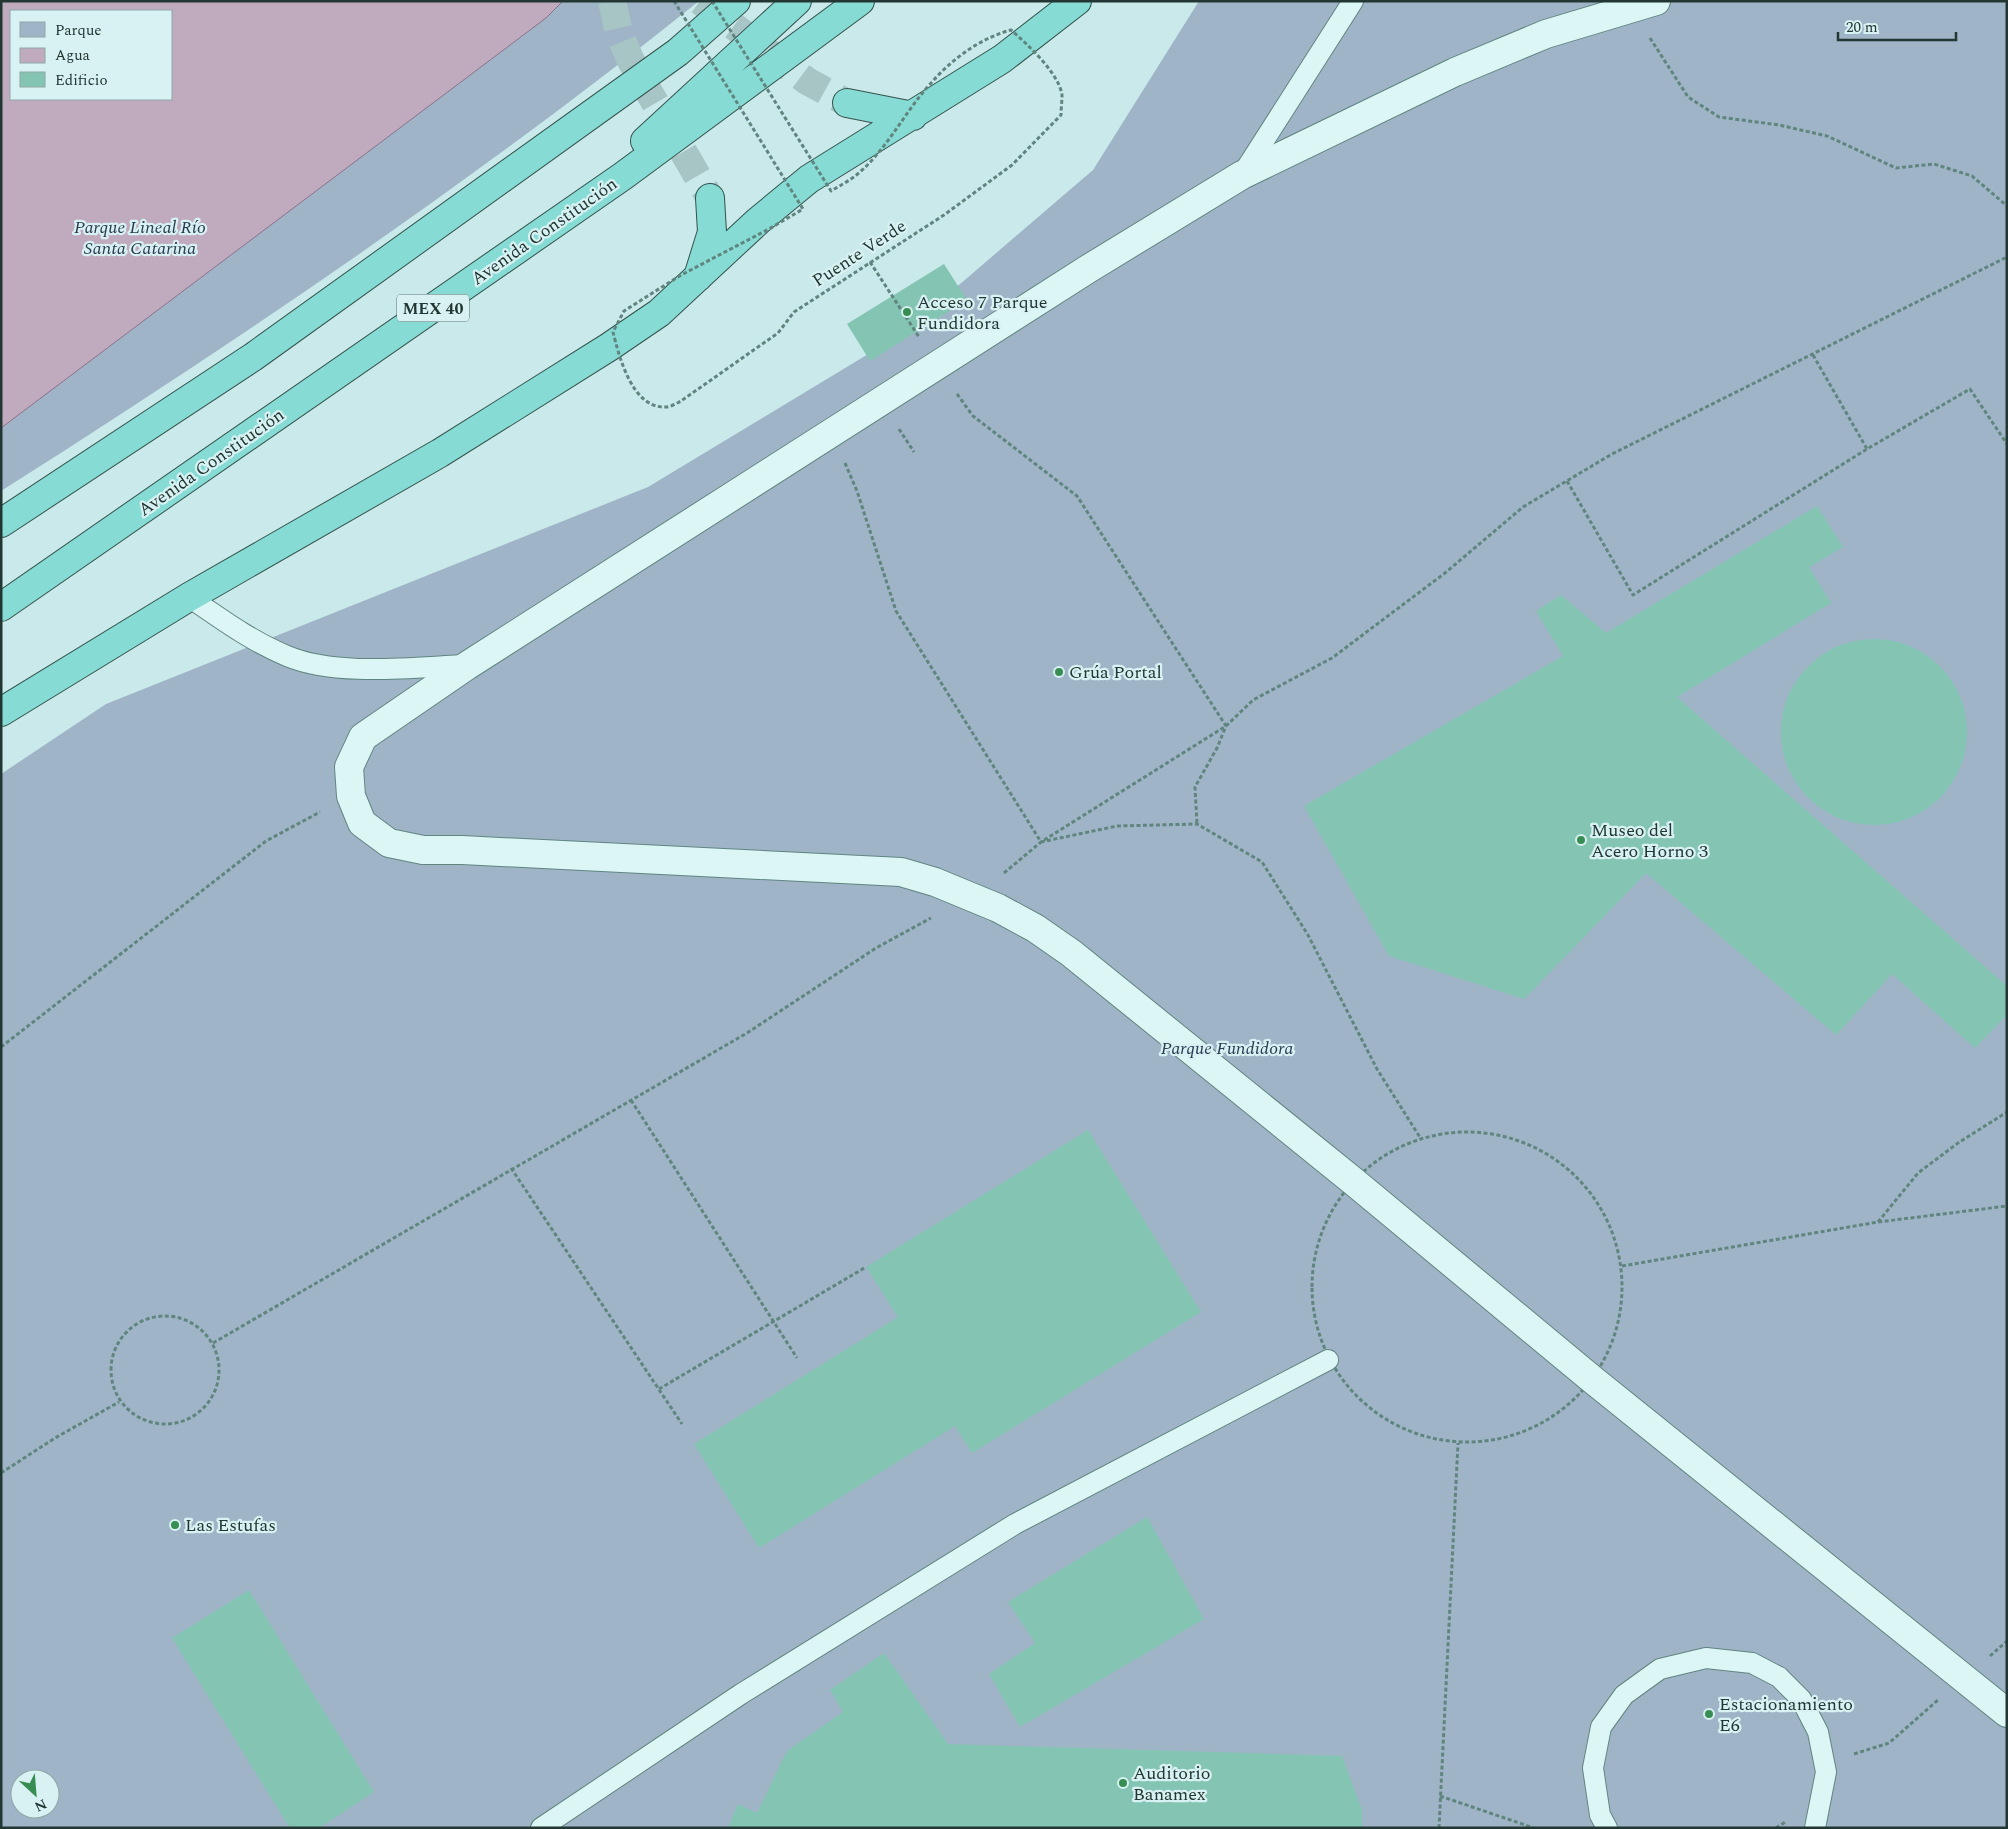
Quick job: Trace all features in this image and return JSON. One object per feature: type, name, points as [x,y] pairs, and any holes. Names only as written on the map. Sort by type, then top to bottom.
[{"type":"highway","points":[[1,523],[253,357],[678,52],[736,1]]},
{"type":"highway","points":[[568,215],[715,75],[797,1]]},
{"type":"highway","name":"Avenida Constitución","points":[[1,607],[568,215],[860,1]]},
{"type":"highway","points":[[1,712],[189,597],[440,453],[609,347],[659,313],[758,221],[809,179],[1002,59],[1077,1]]},
{"type":"highway","points":[[847,103],[913,116]]},
{"type":"highway","points":[[697,278],[712,232],[710,198]]},
{"type":"street","points":[[1643,4],[1546,34],[1455,72],[1242,175],[938,365],[468,665],[363,737],[349,767],[351,796],[362,823],[389,843],[423,850],[462,850],[901,872],[935,882],[968,898],[998,908],[1035,928],[1071,953],[1353,1181],[1592,1380],[2007,1712]]},
{"type":"lane","points":[[1242,175],[1353,1]]},
{"type":"lane","points":[[189,597],[245,636],[289,657],[346,670],[468,665]]},
{"type":"lane","points":[[540,1828],[741,1694],[1015,1524],[1328,1360]]},
{"type":"lane","points":[[1607,1828],[1600,1815],[1593,1768],[1601,1727],[1624,1695],[1660,1669],[1706,1658],[1752,1664],[1779,1677],[1801,1700],[1818,1732],[1826,1772],[1815,1828]]},
{"type":"path","name":"Puente Verde","points":[[674,1],[803,208],[769,229],[681,275],[624,311],[613,332],[620,360],[629,381],[640,395],[653,404],[667,407],[681,401],[778,333],[794,312],[944,215],[1012,165],[1061,115],[1062,93],[1036,52],[1011,30],[991,35],[966,52],[932,81],[884,146],[854,177],[831,191],[712,1]]},
{"type":"path","points":[[1643,4],[1688,97],[1719,117],[1779,125],[1827,136],[1896,168],[1934,164],[1972,176],[2007,206]]},
{"type":"path","points":[[213,1343],[511,1168],[748,1033],[876,948],[968,898],[1000,876],[1040,842],[1226,726],[1253,700],[1332,658],[1445,573],[1523,507],[1612,454],[1692,412],[2007,257]]},
{"type":"path","points":[[870,262],[972,416],[1077,496],[1226,726]]},
{"type":"path","points":[[1812,354],[1867,449]]},
{"type":"path","points":[[1567,481],[1633,596],[1867,449],[1970,389],[2007,444]]},
{"type":"path","points":[[832,433],[857,491],[896,611],[1040,842]]},
{"type":"path","points":[[1197,824],[1195,787],[1226,726]]},
{"type":"path","points":[[1,1047],[10,1043],[266,841],[351,796]]},
{"type":"path","points":[[1040,842],[1117,826],[1197,824],[1262,862],[1308,935],[1377,1069],[1421,1139]]},
{"type":"path","points":[[631,1100],[797,1358]]},
{"type":"path","points":[[1878,1222],[1918,1173],[1958,1143],[2007,1112]]},
{"type":"path","points":[[511,1168],[682,1424]]},
{"type":"path","points":[[1622,1266],[1878,1222],[2007,1206]]},
{"type":"path","points":[[659,1389],[866,1267]]},
{"type":"path","points":[[170,1316],[187,1320],[202,1329],[213,1343],[219,1360],[219,1379],[213,1396],[201,1411],[186,1421],[168,1425],[149,1423],[132,1415],[119,1402],[112,1386],[110,1368],[113,1351],[122,1336],[136,1324],[152,1317],[170,1316]]},
{"type":"path","points":[[1,1472],[55,1438],[119,1402]]},
{"type":"path","points":[[1439,1828],[1458,1443]]},
{"type":"path","points":[[1826,1772],[1855,1754],[1890,1743],[1964,1678]]},
{"type":"path","points":[[1440,1796],[1534,1828]]},
{"type":"path","points":[[1776,1828],[1786,1822],[1791,1815]]},
{"type":"green space","name":"Parque Lineal Río Santa Catarina","points":[[1,1],[699,1],[530,131],[357,256],[91,434],[1,491]]},
{"type":"green space","name":"Parque Fundidora","points":[[1199,1],[2007,1],[2007,1828],[1,1828],[1,774],[106,704],[648,487],[903,333],[1093,170]]},
{"type":"water","name":"Parque Lineal Río Santa Catarina","points":[[1,1],[563,1],[546,18],[1,428]]},
{"type":"building","name":"Acceso 7 Parque Fundidora","points":[[944,264],[967,300],[870,361],[847,324]]},
{"type":"building","name":"Museo del Acero Horno 3","points":[[1817,506],[1843,547],[1809,567],[1831,603],[1677,697],[2007,986],[2007,1015],[1975,1048],[1892,974],[1836,1035],[1646,873],[1524,999],[1389,956],[1304,806],[1563,656],[1536,611],[1561,595],[1606,633]]},
{"type":"building","points":[[1865,639],[1883,639],[1910,646],[1940,666],[1960,696],[1967,723],[1967,741],[1960,768],[1940,798],[1910,818],[1883,825],[1865,825],[1847,821],[1830,814],[1815,804],[1802,791],[1792,776],[1785,759],[1781,741],[1781,723],[1785,705],[1792,688],[1802,673],[1815,660],[1830,650],[1847,643]]},
{"type":"building","points":[[1088,1130],[1201,1312],[972,1453],[955,1426],[759,1548],[694,1444],[898,1317],[866,1267]]},
{"type":"building","points":[[1147,1517],[1204,1619],[1020,1727],[989,1674],[1035,1643],[1008,1602]]},
{"type":"building","points":[[249,1590],[374,1792],[319,1828],[290,1828],[172,1638]]},
{"type":"building","name":"Auditorio Banamex","points":[[884,1653],[948,1744],[1342,1756],[1362,1810],[1362,1828],[728,1828],[738,1804],[757,1813],[787,1751],[843,1712],[830,1690]]},
{"type":"tunnel","points":[[612,1],[619,33],[631,61],[710,198]]},
{"type":"tunnel","points":[[700,1],[807,81],[847,103]]},
{"type":"place","name":"Acceso 7 Parque Fundidora","points":[[907,312]]},
{"type":"place","name":"Grúa Portal","points":[[1059,672]]},
{"type":"place","name":"Museo del Acero Horno 3","points":[[1581,840]]},
{"type":"place","name":"Las Estufas","points":[[175,1525]]},
{"type":"place","name":"Estacionamiento E6","points":[[1709,1714]]},
{"type":"place","name":"Auditorio Banamex","points":[[1123,1783]]}]
